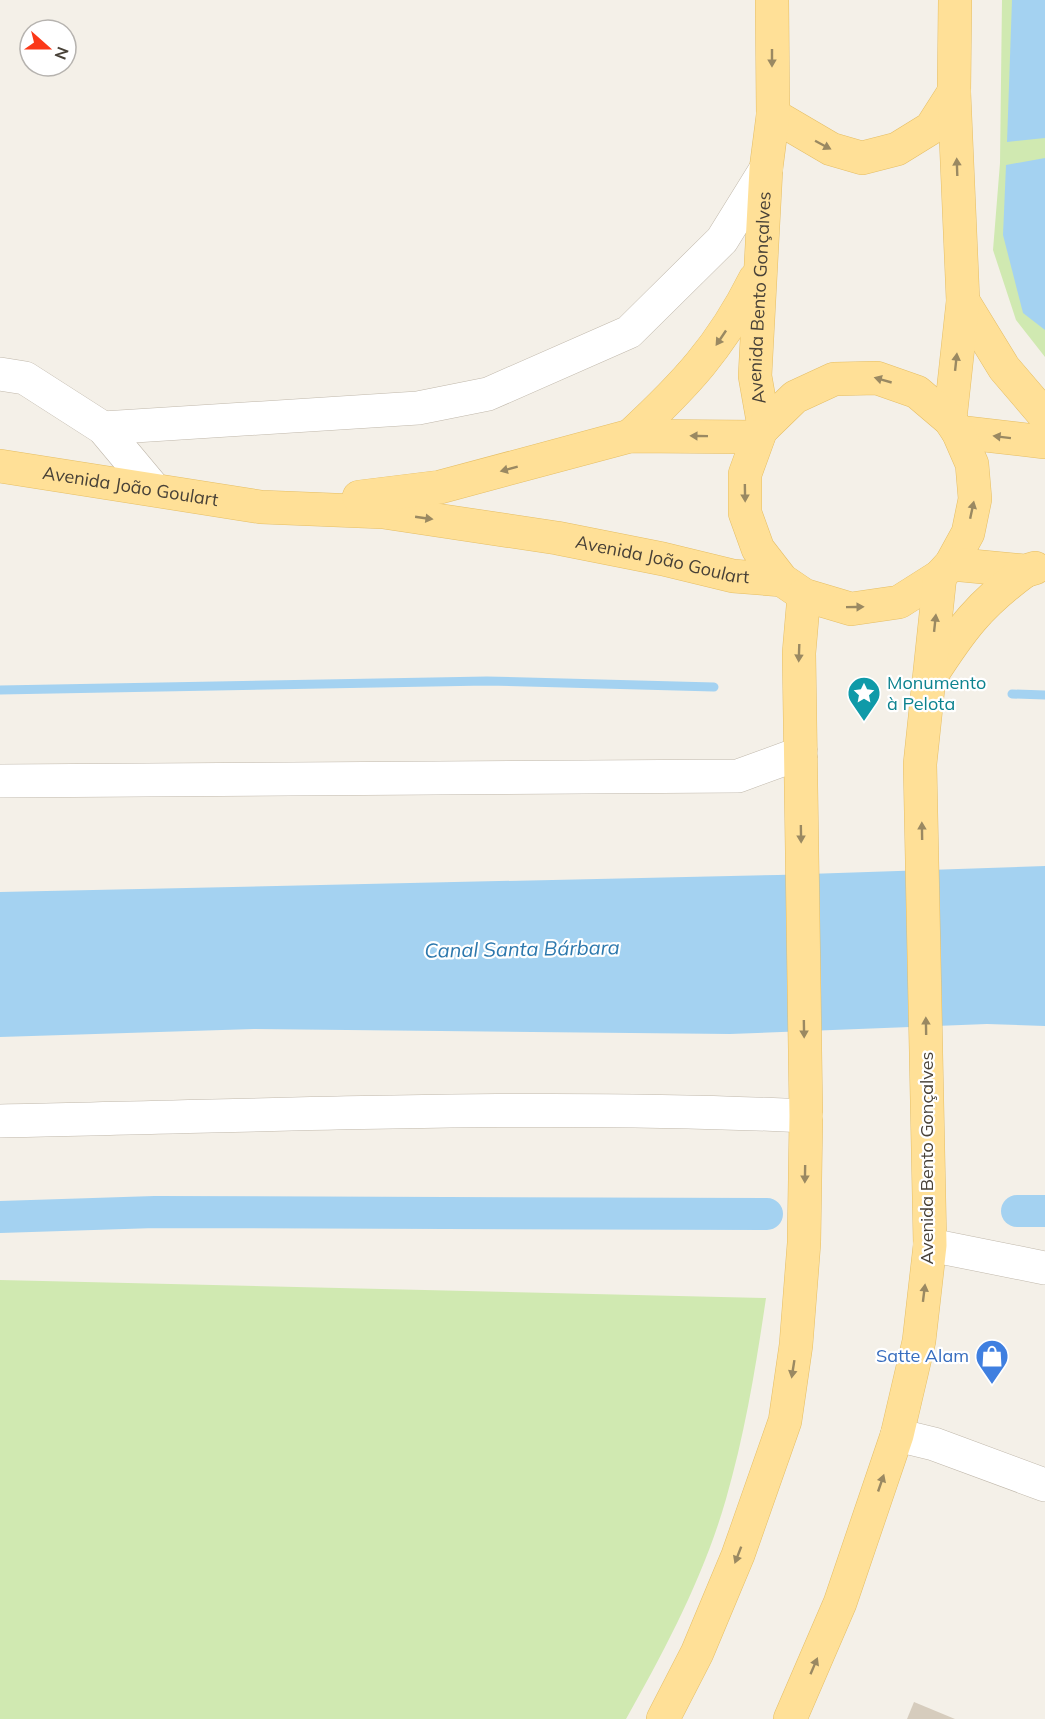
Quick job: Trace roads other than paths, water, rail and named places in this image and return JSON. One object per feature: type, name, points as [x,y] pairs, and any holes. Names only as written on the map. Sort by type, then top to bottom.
[{"type":"main road","name":"Avenida Bento Gonçalves","points":[[772,0],[773,115],[766,170],[755,376],[761,432],[745,474],[745,513],[758,549],[793,587]]},
{"type":"main road","name":"Avenida Bento Gonçalves","points":[[790,1719],[840,1603],[897,1435],[918,1341],[930,1245],[920,765],[929,680],[945,570],[968,533],[975,499],[972,464],[954,426],[963,301],[954,92],[955,0]]},
{"type":"main road","points":[[773,115],[831,149],[862,158],[897,149],[931,128],[954,92]]},
{"type":"main road","points":[[630,436],[705,362],[741,308],[760,269]]},
{"type":"main road","points":[[963,301],[1004,368],[1045,416]]},
{"type":"main road","points":[[761,432],[795,397],[834,379],[877,378],[917,392],[954,426],[1045,442]]},
{"type":"main road","name":"Avenida João Goulart","points":[[261,507],[440,486],[630,436],[761,432]]},
{"type":"main road","name":"Avenida João Goulart","points":[[0,466],[261,507],[383,513],[468,524],[663,559],[733,576],[793,587],[851,609],[899,602],[945,570]]},
{"type":"main road","points":[[945,570],[1035,569]]},
{"type":"main road","points":[[929,680],[961,630],[985,602],[1035,569]]},
{"type":"main road","points":[[663,1719],[697,1653],[738,1555],[785,1421],[796,1345],[803,1255],[806,1116],[799,653],[793,587]]},
{"type":"street","points":[[103,428],[418,408],[489,394],[629,332],[722,240],[766,170]]},
{"type":"street","points":[[0,374],[25,378],[103,428],[154,489]]},
{"type":"street","points":[[0,781],[738,776],[801,765]]},
{"type":"street","points":[[0,1121],[540,1111],[733,1112],[806,1116]]},
{"type":"street","points":[[930,1245],[1045,1268]]},
{"type":"street","points":[[897,1435],[934,1444],[1045,1485]]},
{"type":"water","points":[[1012,0],[1045,0],[1045,138],[1007,142]]},
{"type":"water","points":[[1045,158],[1045,330],[1023,313],[1003,235],[1006,165]]},
{"type":"water","name":"Canal Santa Bárbara","points":[[1045,866],[1045,1026],[987,1024],[730,1034],[254,1029],[0,1037],[0,892],[778,875]]},
{"type":"waterway","points":[[0,690],[487,681],[714,687]]},
{"type":"waterway","points":[[1012,694],[1045,695]]},
{"type":"waterway","points":[[1017,1211],[1045,1211]]},
{"type":"waterway","points":[[0,1217],[155,1212],[767,1214]]},
{"type":"place","name":"Monumento à Pelota","points":[[864,722]]},
{"type":"place","name":"Satte Alam","points":[[992,1385]]}]
